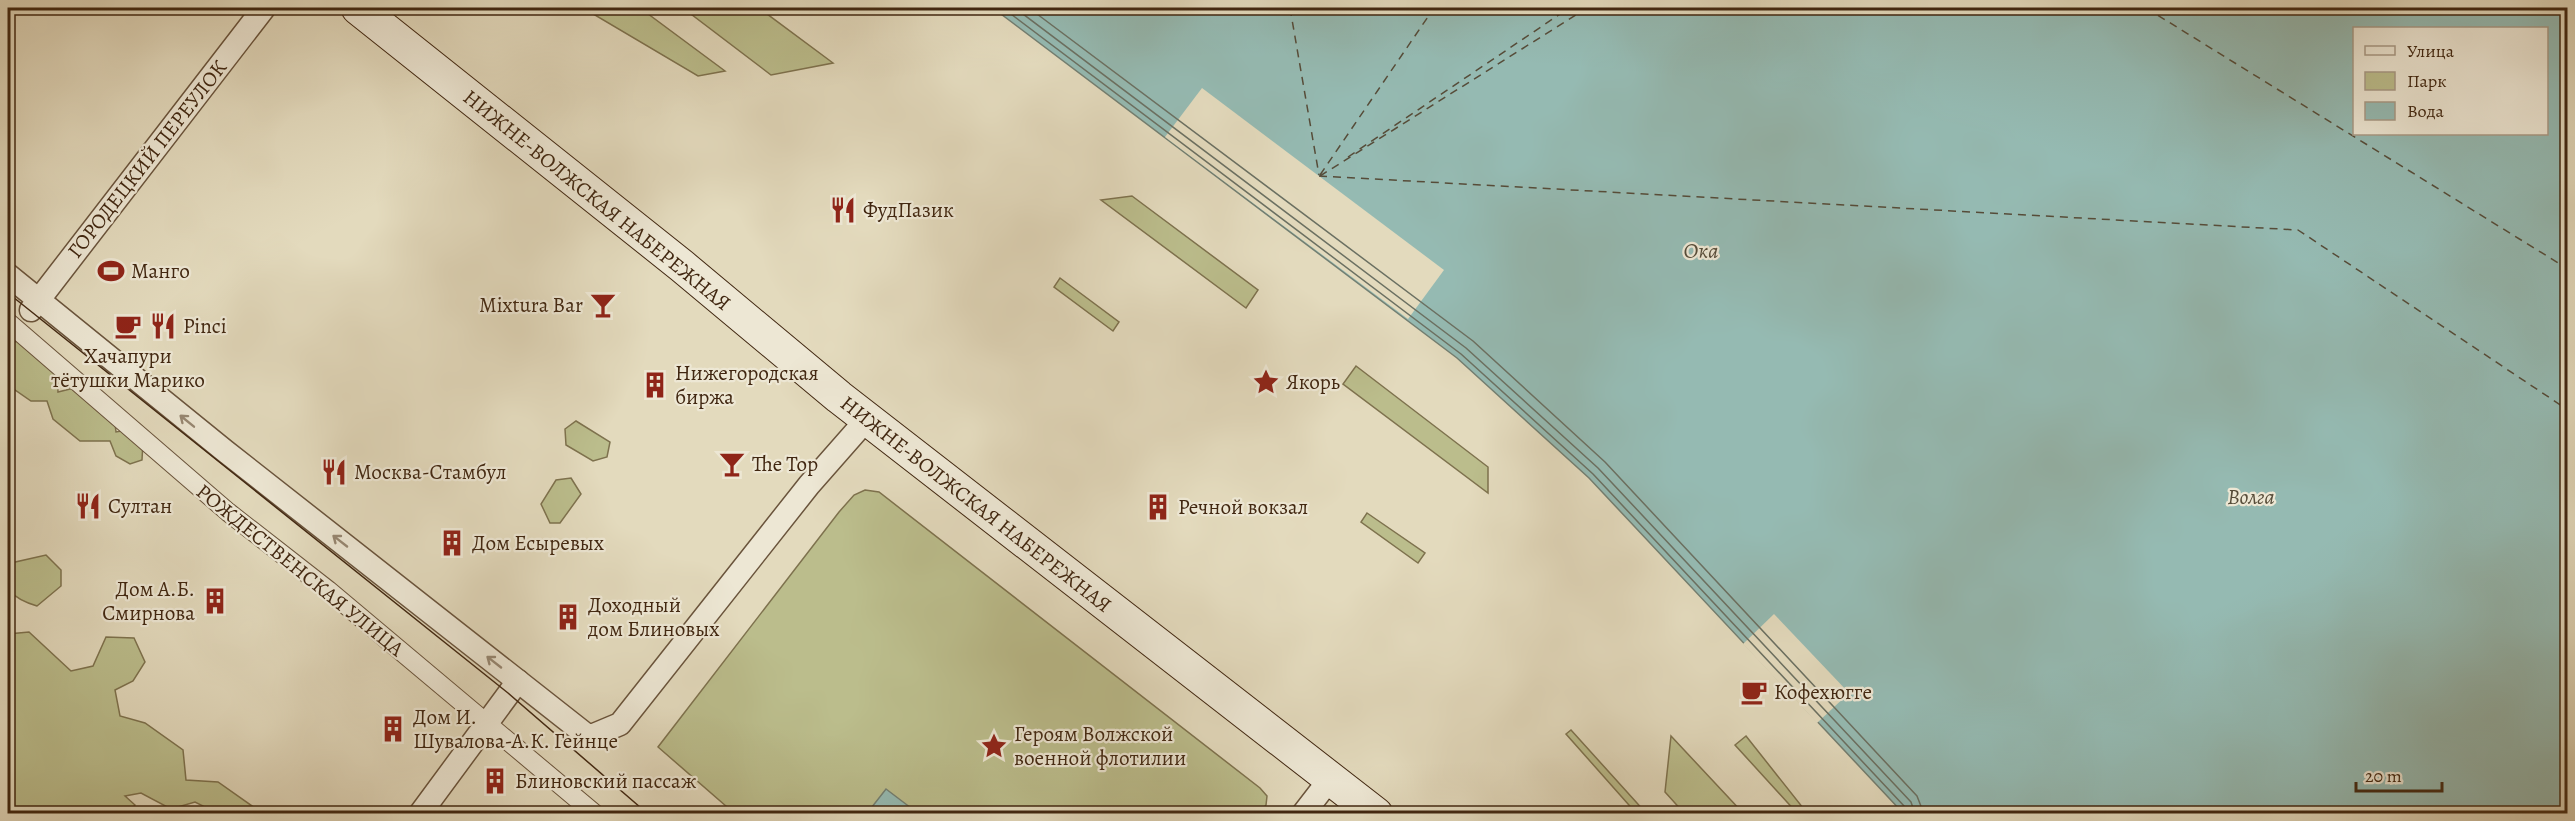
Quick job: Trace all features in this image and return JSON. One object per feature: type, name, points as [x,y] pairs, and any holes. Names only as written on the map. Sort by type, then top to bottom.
[{"type":"main road","name":"НИЖНЕ-ВОЛЖСКАЯ НАБЕРЕЖНАЯ","points":[[358,8],[682,266],[867,419],[1376,813]]},
{"type":"street","name":"ГОРОДЕЦКИЙ ПЕРЕУЛОК","points":[[35,305],[264,8]]},
{"type":"street","points":[[8,275],[35,305],[589,737],[620,724],[810,486],[867,419]]},
{"type":"street","name":"РОЖДЕСТВЕНСКАЯ УЛИЦА","points":[[8,322],[228,512],[328,590],[595,813]]},
{"type":"street","points":[[420,813],[518,681]]},
{"type":"street","points":[[1303,813],[1330,779]]},
{"type":"green space","points":[[583,8],[640,8],[725,71],[698,76]]},
{"type":"green space","points":[[683,8],[759,8],[833,63],[771,75]]},
{"type":"green space","points":[[1132,196],[1258,290],[1246,308],[1101,200]]},
{"type":"green space","points":[[1060,278],[1119,322],[1113,331],[1054,287]]},
{"type":"green space","points":[[22,337],[57,368],[58,392],[74,388],[114,415],[116,432],[128,430],[143,441],[142,460],[130,464],[116,456],[110,441],[80,441],[53,419],[47,401],[31,401],[8,385],[8,347]]},
{"type":"green space","points":[[1356,366],[1488,467],[1488,493],[1343,384]]},
{"type":"green space","points":[[576,421],[610,442],[607,457],[593,461],[566,445],[565,429]]},
{"type":"green space","points":[[571,478],[581,494],[560,523],[550,523],[541,504],[556,480]]},
{"type":"green space","points":[[865,490],[879,492],[1260,788],[1267,796],[1266,805],[1258,814],[734,813],[658,747],[839,512],[854,495]]},
{"type":"green space","points":[[1367,513],[1425,553],[1418,563],[1361,522]]},
{"type":"green space","points":[[46,555],[61,570],[61,586],[37,606],[22,600],[11,592],[8,587],[8,572],[11,563]]},
{"type":"green space","points":[[29,632],[71,671],[93,666],[106,637],[134,638],[145,662],[133,681],[115,690],[120,716],[145,723],[183,750],[186,780],[218,782],[262,813],[217,813],[195,802],[171,809],[141,793],[125,796],[135,805],[128,813],[8,813],[8,634]]},
{"type":"green space","points":[[1571,730],[1646,813],[1636,813],[1566,734]]},
{"type":"green space","points":[[1671,736],[1743,813],[1684,813],[1665,792]]},
{"type":"green space","points":[[1746,736],[1807,813],[1797,813],[1735,745]]},
{"type":"water","points":[[993,8],[2567,8],[2567,813],[1903,813],[1589,478],[1457,358]]},
{"type":"water","points":[[886,789],[915,811],[913,813],[868,812]]},
{"type":"pier","points":[[1202,88],[1444,270],[1408,319],[1165,137]]},
{"type":"pier","points":[[1774,614],[1849,693],[1817,723],[1743,644]]},
{"type":"ferry route","points":[[1290,8],[1319,175]]},
{"type":"ferry route","points":[[1320,175],[1434,8]]},
{"type":"ferry route","points":[[1348,157],[1569,8]]},
{"type":"ferry route","points":[[1320,176],[1587,8]]},
{"type":"ferry route","points":[[2146,8],[2568,269]]},
{"type":"ferry route","points":[[1319,176],[2298,230],[2568,410]]},
{"type":"tram line","points":[[8,293],[508,693],[648,814]]},
{"type":"place","name":"ФудПазик","points":[[843,210]]},
{"type":"place","name":"Манго","points":[[111,271]]},
{"type":"place","name":"Mixtura Bar","points":[[603,305]]},
{"type":"place","name":"Хачапури тётушки Марико","points":[[128,326]]},
{"type":"place","name":"Pinci","points":[[163,326]]},
{"type":"place","name":"Якорь","points":[[1266,382]]},
{"type":"place","name":"Нижегородская биржа","points":[[655,385]]},
{"type":"place","name":"The Top","points":[[732,464]]},
{"type":"place","name":"Москва-Стамбул","points":[[334,472]]},
{"type":"place","name":"Султан","points":[[88,506]]},
{"type":"place","name":"Речной вокзал","points":[[1158,507]]},
{"type":"place","name":"Дом Есыревых","points":[[452,543]]},
{"type":"place","name":"Дом А.Б. Смирнова","points":[[215,601]]},
{"type":"place","name":"Доходный дом Блиновых","points":[[568,617]]},
{"type":"place","name":"Кофехюгге","points":[[1754,692]]},
{"type":"place","name":"Дом И. Шувалова-А.К. Гейнце","points":[[393,729]]},
{"type":"place","name":"Героям Волжской военной флотилии","points":[[994,746]]},
{"type":"place","name":"Блиновский пассаж","points":[[495,781]]},
{"type":"water label","name":"Ока","points":[[1701,251]]},
{"type":"water label","name":"Волга","points":[[2251,497]]}]
